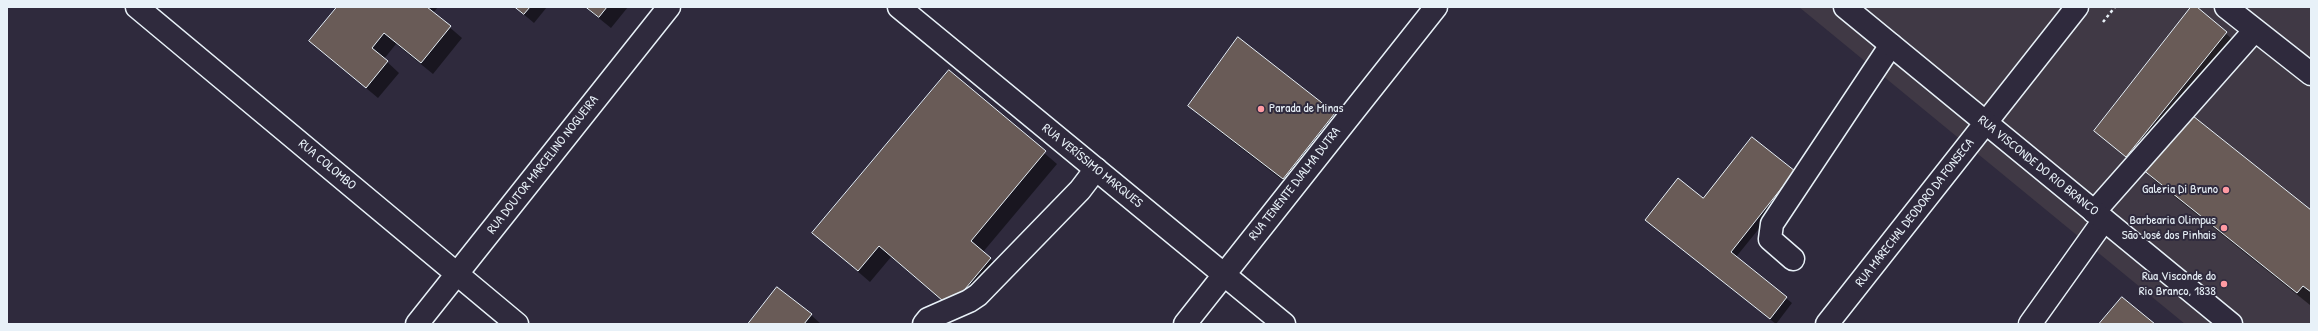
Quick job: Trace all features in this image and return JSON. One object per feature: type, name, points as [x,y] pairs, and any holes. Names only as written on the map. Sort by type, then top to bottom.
[{"type":"main road","name":"RUA COLOMBO","points":[[138,7],[517,324]]},
{"type":"main road","name":"RUA DOUTOR MARCELINO NOGUEIRA","points":[[417,324],[668,7]]},
{"type":"main road","name":"RUA VERÍSSIMO MARQUES","points":[[899,7],[1284,324]]},
{"type":"main road","name":"RUA TENENTE DJALMA DUTRA","points":[[1185,324],[1436,7]]},
{"type":"main road","name":"RUA VISCONDE DO RIO BRANCO","points":[[1845,7],[2231,324]]},
{"type":"main road","name":"RUA MARECHAL DEODORO DA FONSECA","points":[[1827,324],[2077,7]]},
{"type":"main road","points":[[2226,7],[2311,74]]},
{"type":"main road","points":[[2030,324],[2099,216],[2255,30]]},
{"type":"main road","points":[[1794,259],[1770,239],[1772,224],[1892,45]]},
{"type":"main road","points":[[924,324],[928,319],[969,301],[978,295],[1080,190],[1096,169]]},
{"type":"shaded area","points":[[1799,7],[2311,7],[2311,324],[2185,324]]},
{"type":"building","points":[[337,7],[427,7],[451,26],[421,63],[384,33],[372,48],[388,61],[366,88],[309,41]]},
{"type":"building","points":[[515,7],[530,7],[524,14]]},
{"type":"building","points":[[586,7],[607,7],[599,17]]},
{"type":"building","points":[[2191,7],[2197,7],[2227,32],[2126,157],[2094,131]]},
{"type":"building","name":"Parada de Minas","points":[[1238,37],[1335,113],[1283,179],[1188,106]]},
{"type":"building","points":[[949,70],[1046,151],[971,241],[991,258],[950,307],[879,246],[858,271],[812,233]]},
{"type":"building","name":"Galeria Di Bruno","points":[[2188,112],[2311,210],[2311,292],[2303,286],[2297,293],[2142,169]]},
{"type":"building","points":[[1752,137],[1795,171],[1731,252],[1787,297],[1770,319],[1645,220],[1678,178],[1703,198]]},
{"type":"building","points":[[777,287],[812,314],[804,324],[748,324]]},
{"type":"building","points":[[2122,297],[2155,324],[2099,324]]},
{"type":"place","name":"Parada de Minas","points":[[1261,109]]},
{"type":"place","name":"Galeria Di Bruno","points":[[2226,190]]},
{"type":"place","name":"Barbearia Olimpus São José dos Pinhais","points":[[2224,228]]},
{"type":"place","name":"Rua Visconde do Rio Branco, 1838","points":[[2224,284]]}]
